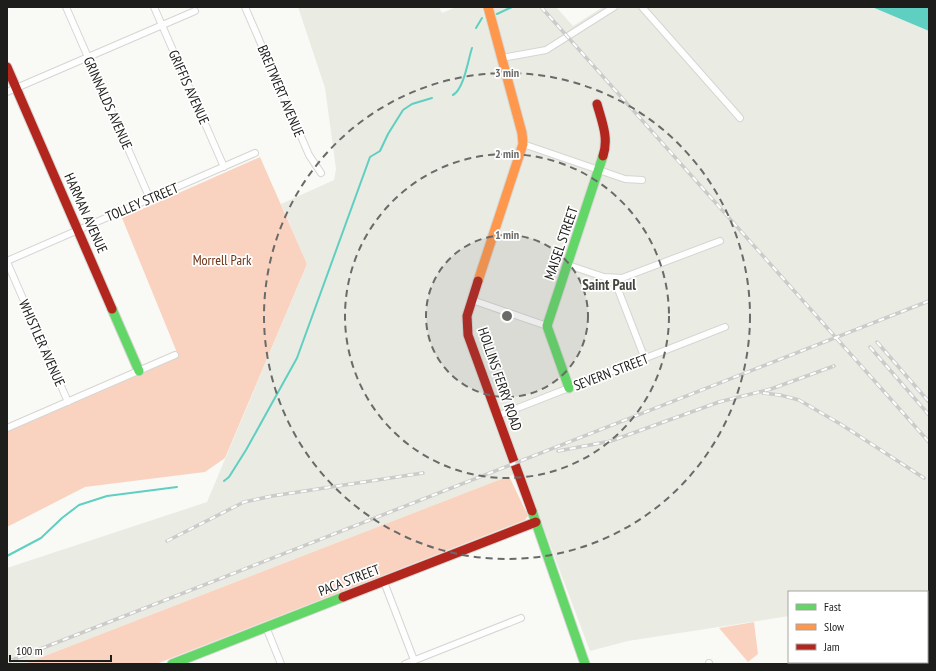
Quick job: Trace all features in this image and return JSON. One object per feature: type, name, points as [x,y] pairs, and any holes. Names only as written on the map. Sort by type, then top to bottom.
[{"type":"street","name":"GRINNALDS AVENUE","points":[[66,7],[150,199]]},
{"type":"street","name":"GRIFFIS AVENUE","points":[[154,7],[224,167]]},
{"type":"street","name":"BREITWERT AVENUE","points":[[245,7],[309,155],[321,173]]},
{"type":"street","name":"HOLLINS FERRY ROAD","points":[[488,7],[522,133],[523,144],[467,316],[468,335],[536,522],[585,664]]},
{"type":"street","points":[[502,58],[546,50],[614,7]]},
{"type":"street","points":[[642,7],[740,118]]},
{"type":"street","points":[[7,92],[195,11]]},
{"type":"street","name":"HARMAN AVENUE","points":[[7,67],[139,371]]},
{"type":"street","name":"MAISEL STREET","points":[[547,326],[607,143],[597,104]]},
{"type":"street","points":[[523,144],[625,179],[642,180]]},
{"type":"street","name":"TOLLEY STREET","points":[[7,262],[255,153]]},
{"type":"street","points":[[568,265],[614,279],[631,275],[720,241]]},
{"type":"street","name":"WHISTLER AVENUE","points":[[7,262],[68,402]]},
{"type":"street","points":[[614,279],[645,359]]},
{"type":"street","points":[[472,300],[547,326],[569,388]]},
{"type":"street","name":"SEVERN STREET","points":[[497,416],[725,327]]},
{"type":"street","points":[[7,428],[175,355]]},
{"type":"street","name":"PACA STREET","points":[[172,664],[536,522]]},
{"type":"street","points":[[384,582],[414,660]]},
{"type":"street","points":[[405,664],[521,618]]},
{"type":"street","points":[[266,627],[281,664]]},
{"type":"shaded area","points":[[298,7],[439,7],[442,13],[456,7],[482,7],[492,43],[502,41],[493,7],[556,7],[573,26],[603,7],[872,7],[929,31],[929,592],[788,591],[788,616],[628,641],[590,651],[523,473],[509,476],[24,664],[7,664],[7,568],[207,502],[307,264],[281,204],[334,180],[336,169],[325,88]]},
{"type":"green space","name":"Morrell Park","points":[[260,157],[307,264],[225,458],[205,472],[85,487],[7,527],[7,430],[178,355],[122,218]]},
{"type":"green space","points":[[509,476],[528,516],[525,520],[156,664],[24,664]]},
{"type":"green space","points":[[754,622],[758,654],[748,662],[719,628]]},
{"type":"water","points":[[872,7],[929,8],[929,31]]},
{"type":"waterway","points":[[497,14],[512,7]]},
{"type":"waterway","points":[[476,28],[482,18]]},
{"type":"waterway","points":[[453,95],[457,92],[463,81],[472,48]]},
{"type":"waterway","points":[[224,481],[229,477],[246,450],[297,358],[370,157],[380,151],[388,134],[403,110],[412,104],[432,98]]},
{"type":"waterway","points":[[7,556],[41,538],[62,518],[79,505],[107,496],[177,487]]},
{"type":"railway","points":[[541,7],[929,442]]},
{"type":"railway","points":[[7,662],[929,301]]},
{"type":"railway","points":[[877,342],[929,402]]},
{"type":"railway","points":[[870,347],[929,415]]},
{"type":"railway","points":[[558,451],[611,441],[719,402],[771,389],[834,366]]},
{"type":"railway","points":[[763,393],[780,395],[799,400],[842,425],[924,478]]},
{"type":"railway","points":[[167,541],[244,502],[272,496],[423,473]]},
{"type":"traffic: fast","points":[[569,388],[547,326],[603,156]]},
{"type":"traffic: fast","points":[[112,309],[139,371]]},
{"type":"traffic: fast","points":[[532,511],[585,664]]},
{"type":"traffic: fast","points":[[172,664],[343,597]]},
{"type":"traffic: slow","points":[[478,281],[523,144],[522,133],[488,7]]},
{"type":"traffic: jam","points":[[7,67],[112,309]]},
{"type":"traffic: jam","points":[[597,104],[605,136],[605,149],[603,156]]},
{"type":"traffic: jam","points":[[478,281],[467,316],[468,335],[532,511]]},
{"type":"traffic: jam","points":[[343,597],[536,522]]},
{"type":"district","name":"Saint Paul","points":[[609,285]]}]
